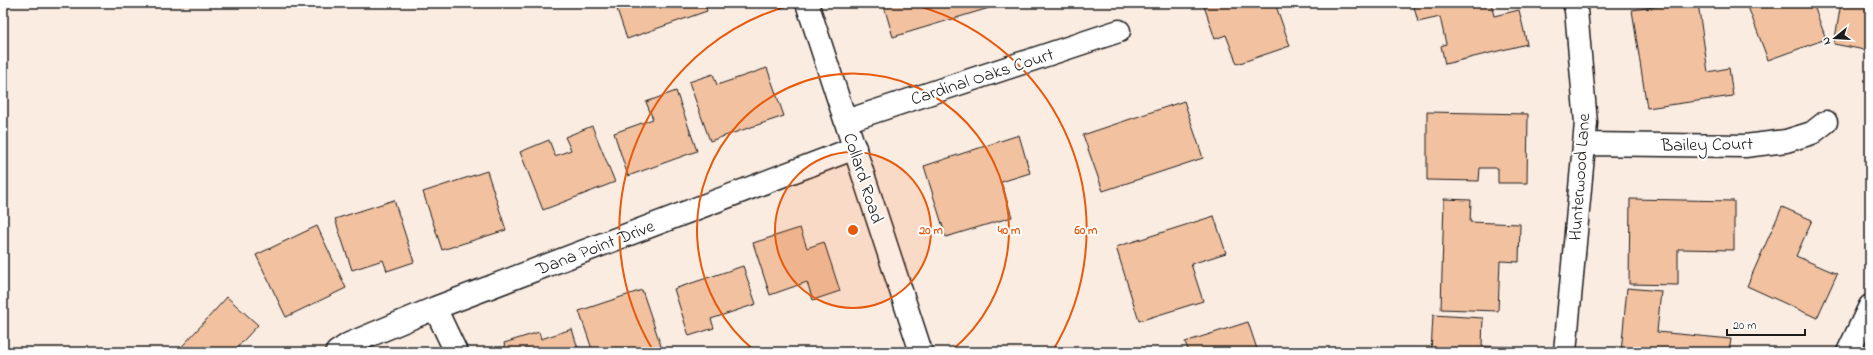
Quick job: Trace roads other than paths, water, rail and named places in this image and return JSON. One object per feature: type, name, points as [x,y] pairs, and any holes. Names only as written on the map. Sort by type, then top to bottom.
[{"type":"street","name":"Collard Road","points":[[808,3],[921,352]]},
{"type":"street","name":"Hunterwood Lane","points":[[1565,352],[1586,123],[1576,10],[1574,3]]},
{"type":"street","name":"Cardinal Oaks Court","points":[[846,121],[1119,31]]},
{"type":"street","name":"Bailey Court","points":[[1584,144],[1745,146],[1786,140],[1812,133],[1826,122]]},
{"type":"street","name":"Dana Point Drive","points":[[337,352],[349,344],[435,308],[855,148]]},
{"type":"street","points":[[1848,352],[1870,306]]},
{"type":"street","points":[[435,308],[456,352]]}]
